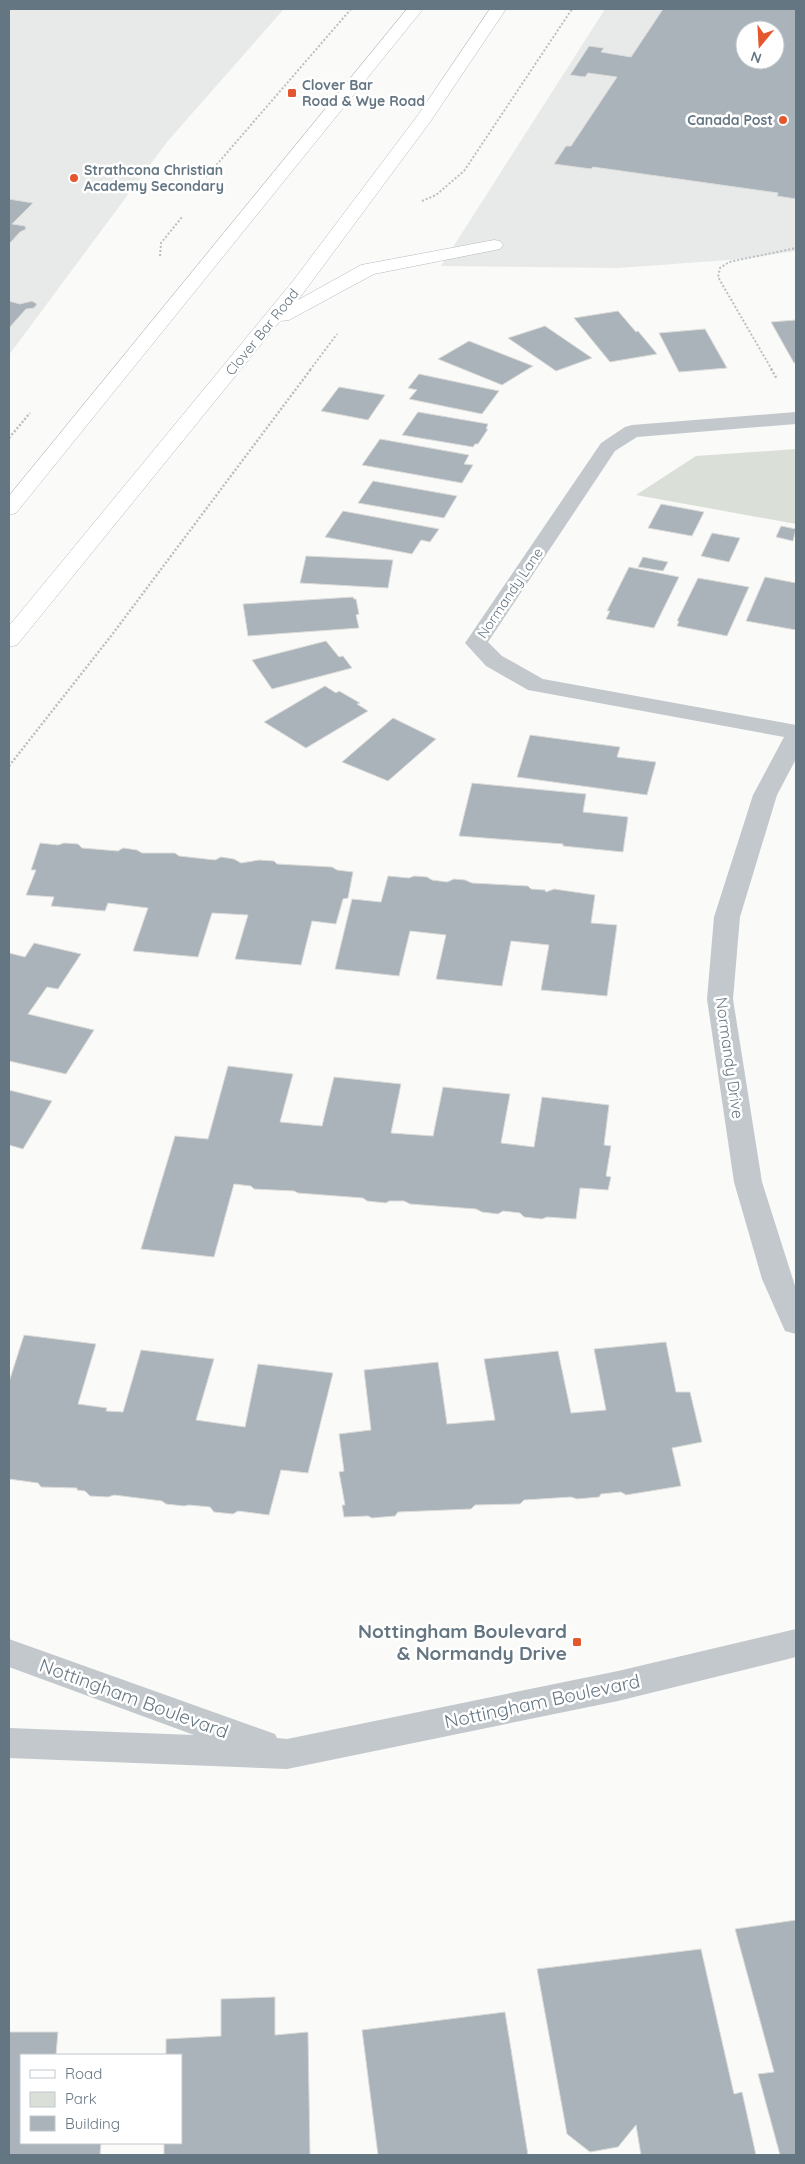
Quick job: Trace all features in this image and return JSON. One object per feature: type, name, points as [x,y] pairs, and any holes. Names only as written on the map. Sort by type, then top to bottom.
[{"type":"main road","points":[[9,509],[415,9]]},
{"type":"main road","name":"Clover Bar Road","points":[[9,640],[270,323],[424,118],[498,9]]},
{"type":"main road","points":[[270,323],[368,269],[494,245]]},
{"type":"street","name":"Normandy Lane","points":[[796,418],[675,430],[632,431],[608,447],[476,643],[494,662],[536,685],[796,732]]},
{"type":"street","name":"Normandy Drive","points":[[796,737],[765,795],[727,916],[720,999],[748,1182],[777,1279],[796,1323]]},
{"type":"street","name":"Nottingham Boulevard","points":[[9,1743],[288,1754],[618,1686],[796,1643]]},
{"type":"street","name":"Nottingham Boulevard","points":[[9,1653],[288,1754]]},
{"type":"path","points":[[206,177],[351,9]]},
{"type":"path","points":[[422,201],[436,195],[464,171],[572,9]]},
{"type":"path","points":[[780,384],[718,277],[720,268],[729,262],[796,248]]},
{"type":"path","points":[[9,766],[111,636],[341,328]]},
{"type":"shaded area","name":"Strathcona Christian Academy Secondary","points":[[9,9],[284,9],[167,142],[9,355]]},
{"type":"shaded area","points":[[605,9],[796,9],[796,251],[743,259],[618,268],[441,266]]},
{"type":"green space","points":[[796,449],[796,524],[636,495],[696,456]]},
{"type":"building","points":[[663,9],[796,9],[796,199],[777,196],[778,193],[593,167],[591,169],[554,164],[566,146],[571,146],[617,77],[588,73],[585,77],[570,75],[589,46],[604,48],[601,52],[631,57]]},
{"type":"building","points":[[9,199],[33,203],[12,224],[25,226],[26,229],[20,232],[9,244]]},
{"type":"building","points":[[9,301],[20,304],[32,301],[37,304],[34,308],[26,309],[9,328]]},
{"type":"building","points":[[618,311],[657,354],[610,362],[574,318]]},
{"type":"building","points":[[796,320],[796,363],[794,363],[771,322]]},
{"type":"building","points":[[545,326],[592,358],[556,371],[508,338]]},
{"type":"building","points":[[705,329],[727,368],[679,372],[659,333]]},
{"type":"building","points":[[469,341],[533,366],[502,385],[438,359]]},
{"type":"building","points":[[419,374],[499,391],[482,414],[409,399],[417,390],[408,388]]},
{"type":"building","points":[[339,387],[385,395],[368,420],[321,411]]},
{"type":"building","points":[[418,412],[488,424],[486,429],[488,429],[478,444],[475,444],[473,447],[402,435]]},
{"type":"building","points":[[380,439],[469,455],[464,464],[473,465],[462,483],[362,465]]},
{"type":"building","points":[[373,481],[457,496],[444,518],[358,503]]},
{"type":"building","points":[[661,504],[704,512],[692,536],[648,528]]},
{"type":"building","points":[[343,511],[439,529],[430,542],[421,540],[412,554],[325,537]]},
{"type":"building","points":[[781,526],[796,529],[793,541],[776,537]]},
{"type":"building","points":[[712,533],[740,538],[729,562],[701,556]]},
{"type":"building","points":[[306,556],[393,560],[388,588],[300,583]]},
{"type":"building","points":[[643,557],[668,562],[663,571],[638,567]]},
{"type":"building","points":[[629,567],[679,577],[654,628],[606,619],[610,611],[607,611]]},
{"type":"building","points":[[765,577],[796,583],[796,630],[746,621]]},
{"type":"building","points":[[698,578],[749,587],[727,636],[677,626],[679,621],[677,621]]},
{"type":"building","points":[[353,597],[356,599],[359,614],[356,615],[359,628],[248,636],[243,604]]},
{"type":"building","points":[[326,641],[339,657],[343,656],[352,668],[272,689],[252,660]]},
{"type":"building","points":[[325,686],[336,693],[339,691],[360,703],[357,704],[368,711],[306,748],[264,722]]},
{"type":"building","points":[[393,718],[436,739],[388,781],[342,762]]},
{"type":"building","points":[[530,735],[620,747],[617,757],[656,762],[647,795],[517,777]]},
{"type":"building","points":[[472,783],[586,794],[583,812],[628,817],[623,852],[563,846],[563,844],[459,836]]},
{"type":"building","points":[[40,843],[58,845],[64,843],[78,844],[82,848],[118,851],[123,848],[137,850],[142,853],[175,853],[179,856],[215,860],[221,857],[234,859],[241,863],[259,860],[274,861],[277,864],[332,867],[337,870],[353,872],[348,898],[343,899],[336,924],[312,921],[301,965],[235,959],[248,915],[212,913],[198,957],[133,951],[148,908],[108,903],[105,911],[51,906],[54,897],[26,895],[36,870],[31,870]]},
{"type":"building","points":[[388,876],[427,877],[432,880],[447,882],[454,879],[465,880],[472,883],[528,886],[531,889],[545,890],[546,892],[554,889],[595,895],[591,923],[617,925],[607,996],[541,990],[549,945],[511,941],[502,986],[436,979],[446,935],[410,931],[399,976],[335,969],[352,899],[381,902]]},
{"type":"building","points":[[34,943],[81,954],[58,989],[47,987],[28,1014],[94,1030],[66,1074],[9,1061],[9,953],[25,957]]},
{"type":"building","points":[[228,1066],[293,1074],[280,1122],[322,1126],[334,1077],[401,1084],[391,1133],[433,1136],[443,1087],[510,1094],[501,1143],[534,1147],[542,1097],[609,1105],[604,1145],[611,1146],[606,1176],[611,1177],[608,1190],[580,1188],[576,1219],[547,1217],[542,1219],[524,1217],[520,1213],[503,1211],[498,1214],[482,1212],[476,1209],[410,1204],[404,1201],[389,1201],[386,1203],[367,1201],[363,1198],[254,1189],[251,1186],[234,1184],[214,1257],[141,1249],[175,1136],[208,1139]]},
{"type":"building","points":[[9,1090],[52,1101],[23,1149],[9,1145]]},
{"type":"building","points":[[24,1335],[96,1344],[78,1404],[107,1408],[106,1411],[123,1412],[141,1350],[214,1359],[196,1420],[245,1427],[258,1364],[333,1373],[308,1473],[281,1470],[269,1515],[238,1511],[233,1514],[214,1512],[210,1507],[166,1504],[162,1501],[114,1495],[108,1497],[90,1496],[85,1491],[77,1490],[77,1488],[41,1487],[38,1483],[9,1479],[9,1382]]},
{"type":"building","points":[[666,1342],[676,1392],[690,1392],[702,1442],[672,1448],[681,1486],[626,1495],[621,1492],[577,1499],[571,1497],[524,1500],[520,1504],[475,1505],[471,1509],[398,1512],[395,1516],[372,1518],[368,1516],[344,1517],[342,1505],[345,1505],[339,1472],[344,1471],[339,1434],[371,1430],[364,1370],[438,1362],[447,1424],[495,1420],[484,1359],[558,1351],[571,1413],[606,1410],[594,1349]]},
{"type":"building","points":[[796,1920],[796,2155],[780,2155],[758,2074],[774,2072],[735,1929]]},
{"type":"building","points":[[701,1949],[734,2094],[742,2092],[756,2155],[641,2155],[636,2125],[618,2147],[590,2152],[567,2134],[537,1969]]},
{"type":"building","points":[[275,1997],[275,2035],[308,2032],[310,2155],[164,2155],[164,2144],[182,2144],[182,2054],[166,2054],[166,2039],[221,2036],[221,1999]]},
{"type":"building","points":[[505,2012],[528,2155],[378,2155],[362,2030]]},
{"type":"building","points":[[9,2032],[58,2032],[56,2054],[20,2054],[20,2144],[101,2144],[100,2155],[9,2155]]},
{"type":"place","name":"Clover Bar Road & Wye Road","points":[[292,93]]},
{"type":"place","name":"Canada Post","points":[[783,120]]},
{"type":"place","name":"Strathcona Christian Academy Secondary","points":[[74,178]]},
{"type":"place","name":"Nottingham Boulevard & Normandy Drive","points":[[577,1642]]}]
